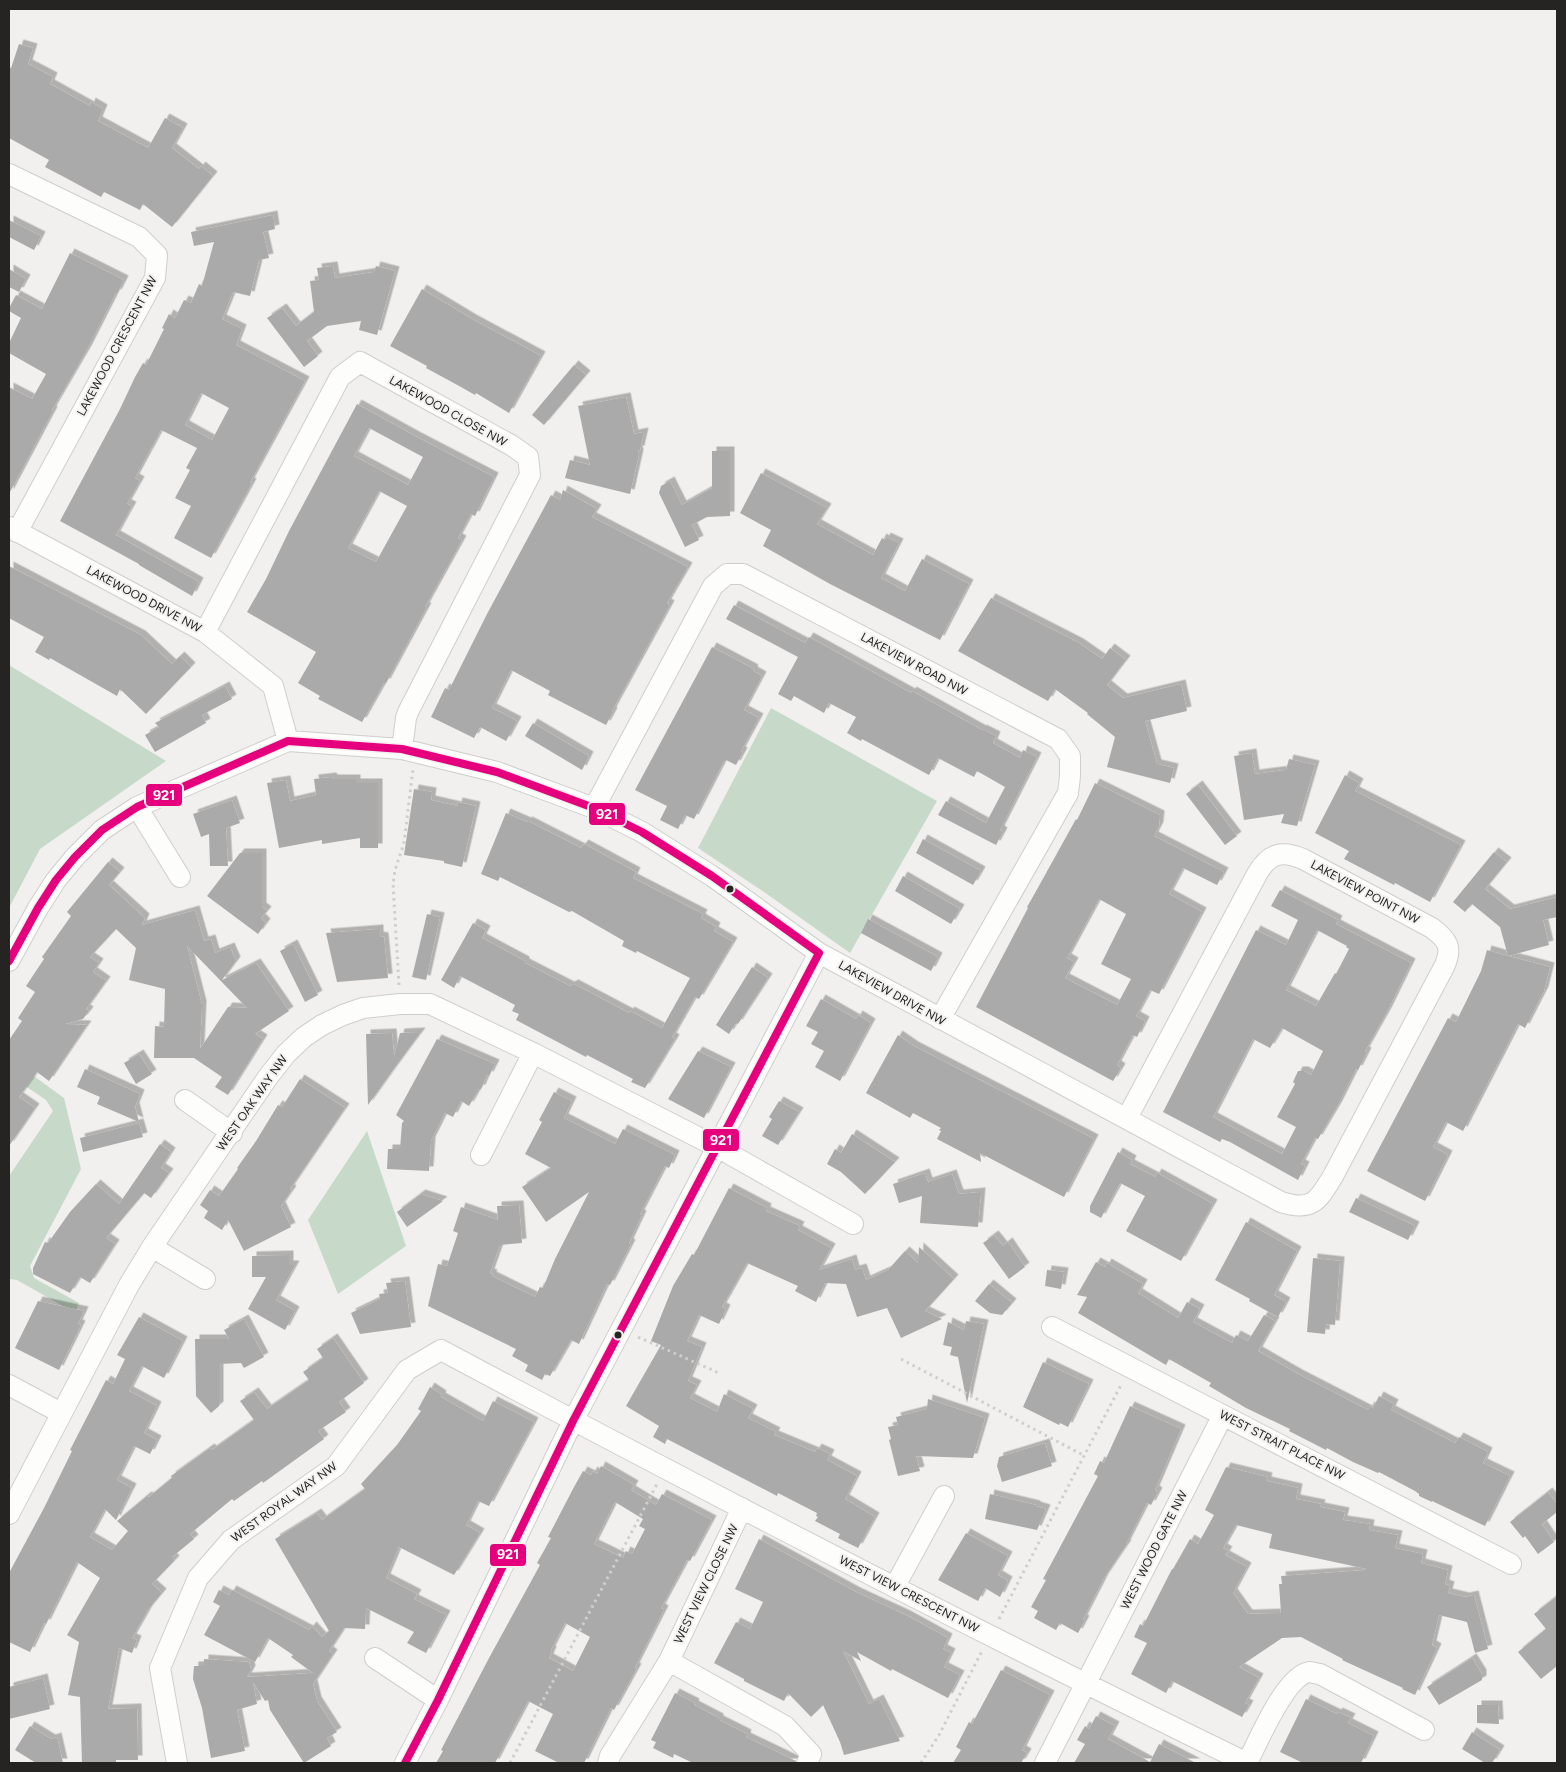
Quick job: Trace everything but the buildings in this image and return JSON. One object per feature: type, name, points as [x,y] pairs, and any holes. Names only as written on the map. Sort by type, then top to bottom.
[{"type":"street","name":"LAKEWOOD CRESCENT NW","points":[[9,174],[139,237],[158,255],[155,278],[13,530]]},
{"type":"street","name":"LAKEWOOD CLOSE NW","points":[[205,632],[340,377],[360,362],[511,445],[528,456],[530,475],[408,712],[402,749]]},
{"type":"street","name":"LAKEWOOD DRIVE NW","points":[[13,530],[205,632],[273,686],[288,741]]},
{"type":"street","name":"LAKEVIEW ROAD NW","points":[[594,808],[713,586],[727,574],[743,574],[1058,739],[1070,756],[1068,793],[940,1019]]},
{"type":"street","name":"LAKEVIEW DRIVE NW","points":[[9,961],[38,908],[56,880],[75,857],[102,830],[136,807],[288,741],[402,749],[497,772],[594,808],[642,832],[712,876],[819,953],[1281,1202],[1293,1206],[1305,1206]]},
{"type":"street","points":[[136,807],[180,877]]},
{"type":"street","name":"LAKEVIEW POINT NW","points":[[1127,1118],[1262,866],[1276,855],[1286,853],[1303,859],[1432,928],[1447,942],[1449,949],[1449,958],[1334,1176],[1321,1197],[1314,1204],[1305,1206]]},
{"type":"street","points":[[405,1763],[438,1700],[572,1421],[622,1330],[819,953]]},
{"type":"street","name":"WEST OAK WAY NW","points":[[9,1514],[60,1413],[129,1285],[152,1247],[232,1133],[268,1077],[286,1054],[304,1037],[322,1025],[363,1008],[400,1004],[430,1004],[717,1147],[853,1224]]},
{"type":"street","points":[[481,1155],[533,1054]]},
{"type":"street","points":[[185,1100],[232,1133]]},
{"type":"street","points":[[152,1247],[205,1279]]},
{"type":"street","name":"WEST STRAIT PLACE NW","points":[[1052,1327],[1511,1564]]},
{"type":"street","name":"WEST ROYAL WAY NW","points":[[177,1763],[160,1668],[198,1578],[231,1540],[336,1466],[407,1370],[441,1350],[572,1421]]},
{"type":"street","points":[[9,1386],[60,1413]]},
{"type":"street","name":"WEST WOOD GATE NW","points":[[1045,1763],[1222,1415]]},
{"type":"street","name":"WEST VIEW CRESCENT NW","points":[[572,1421],[1086,1684],[1247,1763]]},
{"type":"street","points":[[895,1586],[944,1496]]},
{"type":"street","name":"WEST VIEW CLOSE NW","points":[[608,1763],[610,1756],[669,1660],[742,1508]]},
{"type":"street","points":[[375,1658],[438,1700]]},
{"type":"street","points":[[669,1660],[785,1726],[811,1754],[807,1763]]},
{"type":"street","points":[[1247,1763],[1283,1694],[1292,1683],[1310,1672],[1320,1674],[1424,1730]]},
{"type":"path","points":[[400,1004],[393,884],[395,870],[404,843],[413,767],[402,749]]},
{"type":"path","points":[[622,1330],[718,1373]]},
{"type":"path","points":[[901,1359],[1084,1455]]},
{"type":"path","points":[[921,1763],[939,1734],[1130,1367]]},
{"type":"path","points":[[510,1763],[666,1468]]},
{"type":"green space","points":[[9,665],[166,761],[40,849],[9,908]]},
{"type":"green space","points":[[771,708],[937,801],[850,953],[698,848]]},
{"type":"green space","points":[[9,1058],[64,1098],[81,1169],[30,1266],[34,1278],[79,1303],[75,1313],[17,1280],[9,1279],[9,1176],[53,1111],[46,1100],[9,1075]]},
{"type":"green space","points":[[367,1131],[406,1246],[338,1294],[308,1220]]},
{"type":"transit line","name":"921","points":[[9,961],[38,908],[56,880],[75,857],[102,830],[137,807],[288,741],[402,749],[497,772],[594,808],[642,832],[712,876],[819,953],[573,1421],[438,1700],[405,1763]]}]
